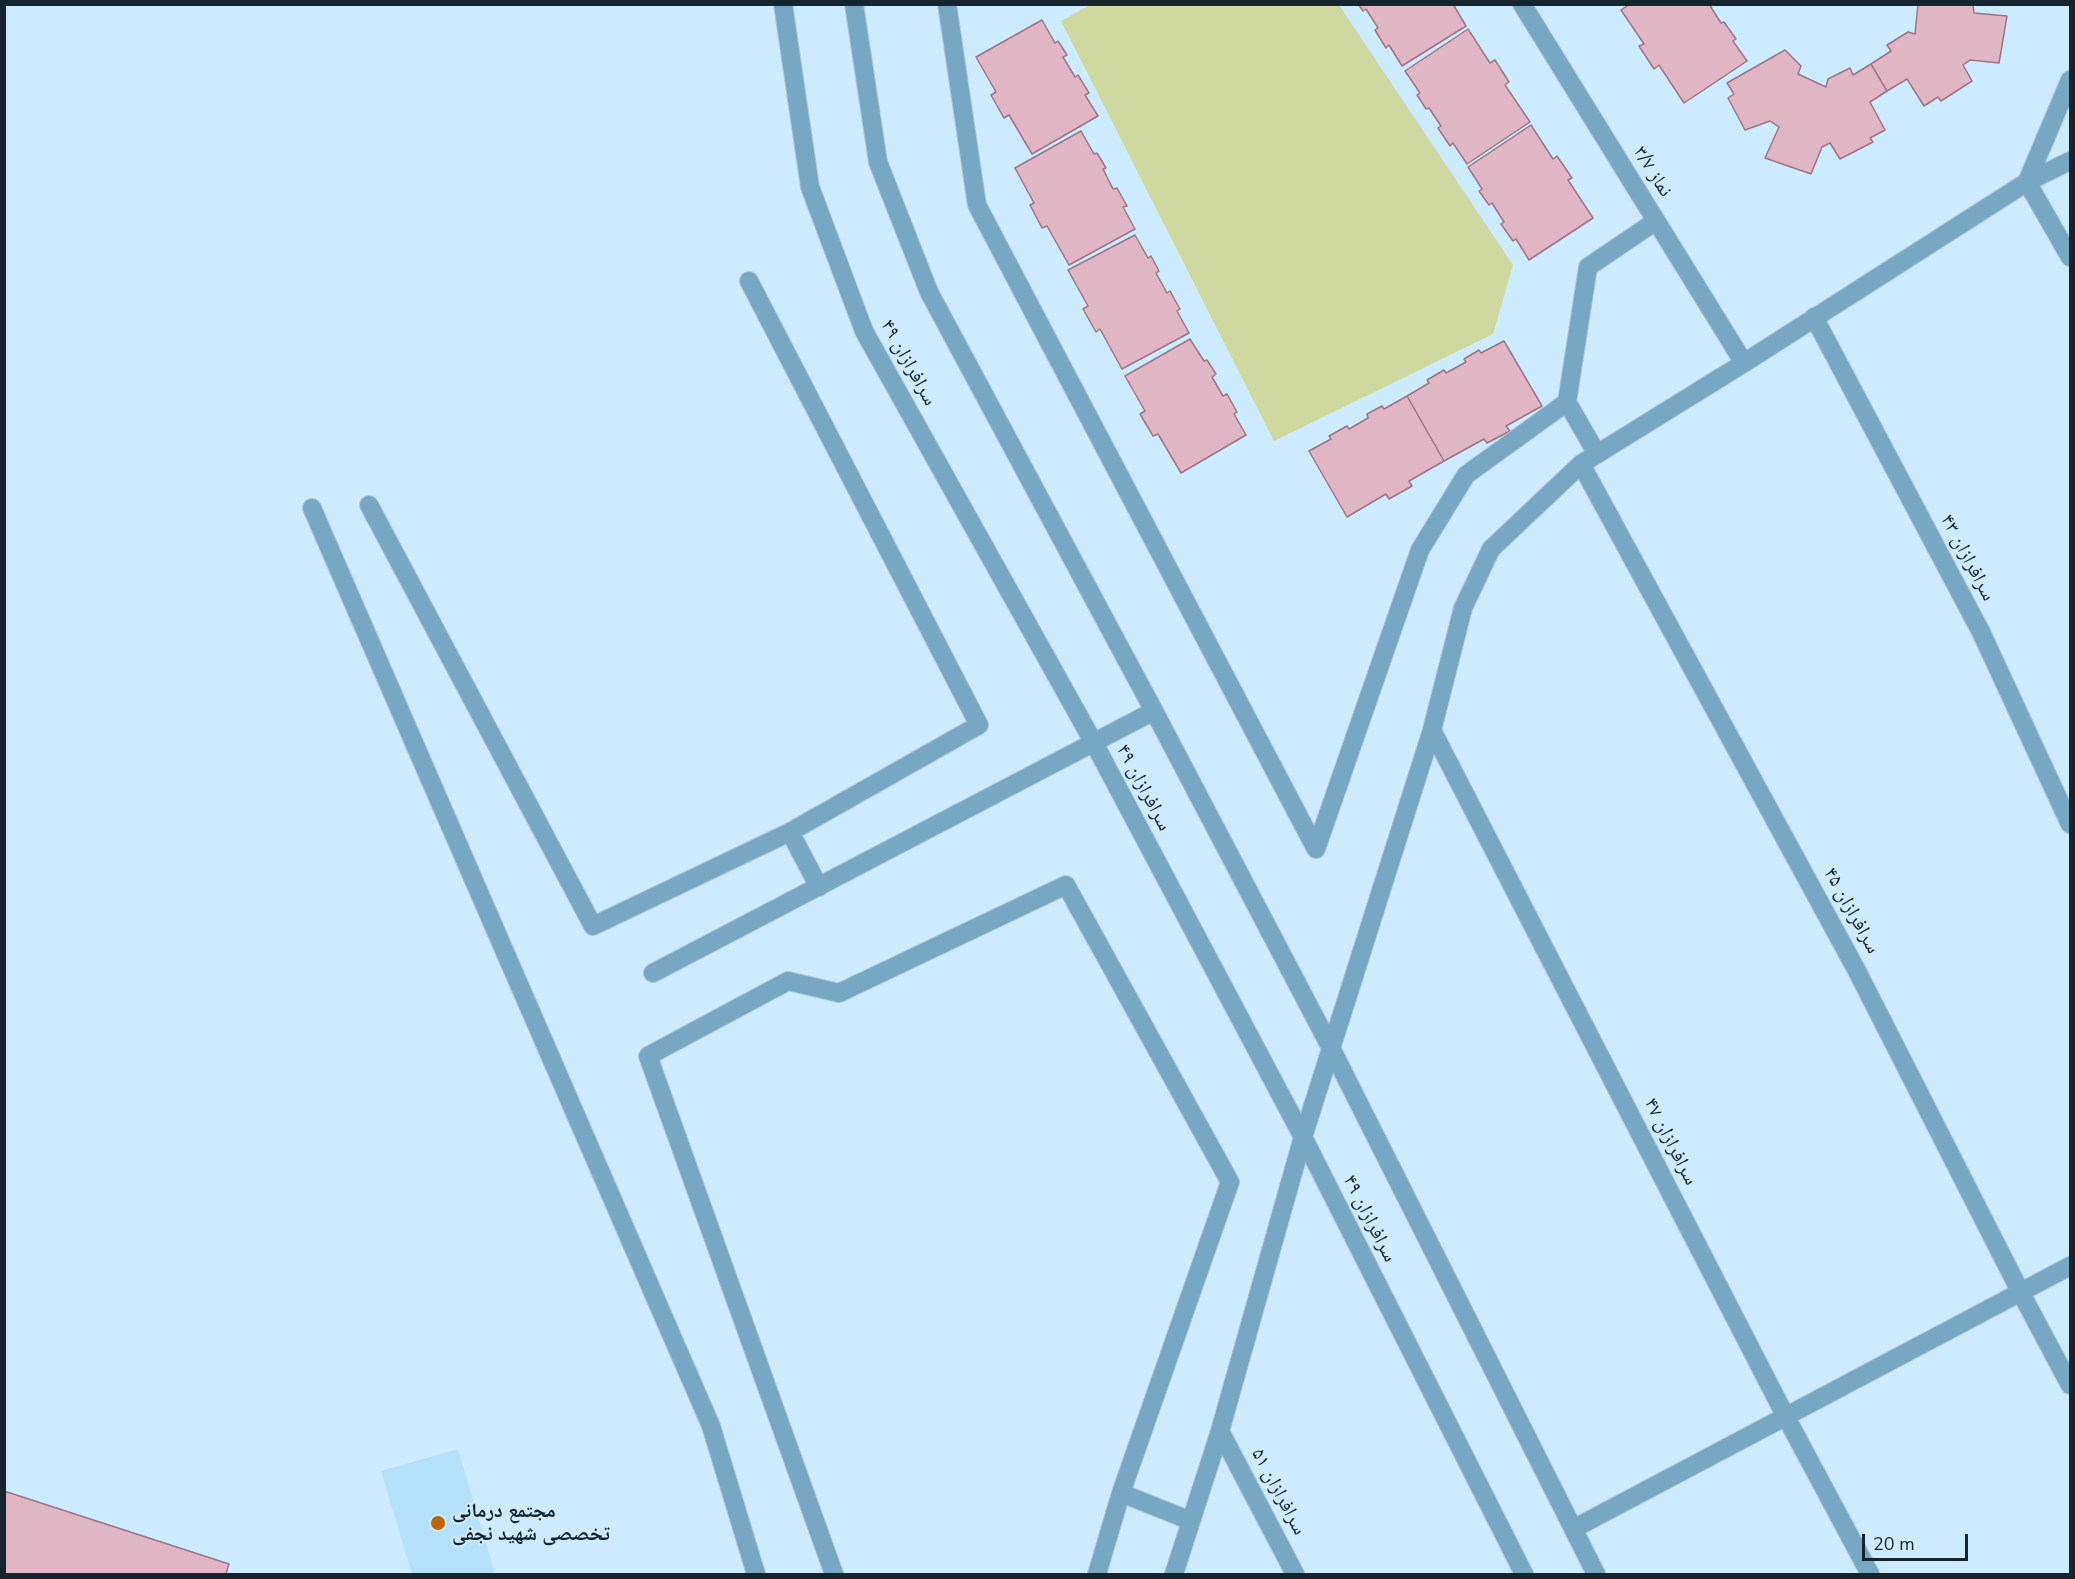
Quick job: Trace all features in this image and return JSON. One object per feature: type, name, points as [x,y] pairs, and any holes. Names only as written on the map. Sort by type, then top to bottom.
[{"type":"street","name":"سرافرازان ۴۹","points":[[783,4],[810,187],[864,331],[1094,743],[1303,1137],[1524,1575]]},
{"type":"street","points":[[854,4],[878,162],[929,292],[1154,711],[1331,1048],[1596,1575]]},
{"type":"street","points":[[947,4],[977,205],[1316,849],[1420,550],[1467,475],[1567,402]]},
{"type":"street","name":"نماز ۳/۷","points":[[1522,4],[1744,363]]},
{"type":"street","points":[[2027,182],[2070,80]]},
{"type":"street","points":[[1174,1575],[1220,1431],[1303,1137],[1432,730],[1463,608],[1491,549],[1581,464],[2027,182],[2070,161]]},
{"type":"street","points":[[2027,182],[2070,257]]},
{"type":"street","points":[[1597,454],[1567,402],[1588,267],[1656,221]]},
{"type":"street","points":[[369,505],[593,926],[790,832],[980,725],[749,281]]},
{"type":"street","name":"سرافرازان ۴۳","points":[[1814,317],[1981,632],[2070,824]]},
{"type":"street","name":"سرافرازان ۴۵","points":[[1581,464],[1856,969],[2020,1293],[2070,1385]]},
{"type":"street","points":[[312,508],[711,1426],[756,1575]]},
{"type":"street","points":[[653,973],[1154,711]]},
{"type":"street","name":"سرافرازان ۴۷","points":[[1432,730],[1786,1417],[1870,1575]]},
{"type":"street","points":[[790,832],[819,887]]},
{"type":"street","points":[[834,1575],[648,1056],[788,981],[838,993],[1066,885],[1230,1182],[1121,1493],[1097,1575]]},
{"type":"street","points":[[1573,1529],[2070,1266]]},
{"type":"street","name":"سرافرازان ۵۱","points":[[1220,1431],[1295,1575]]},
{"type":"street","points":[[1121,1493],[1191,1521]]},
{"type":"shaded area","name":"مجتمع درمانی تخصصی شهید نجفی","points":[[458,1449],[495,1574],[412,1574],[381,1471]]},
{"type":"green space","points":[[1090,5],[1339,5],[1513,265],[1493,334],[1274,441],[1061,21]]},
{"type":"building","points":[[1358,4],[1453,4],[1466,26],[1402,66],[1389,45],[1386,48],[1375,30],[1378,28],[1366,9],[1363,11]]},
{"type":"building","points":[[1630,4],[1709,4],[1721,23],[1724,22],[1736,39],[1733,41],[1747,61],[1684,103],[1659,65],[1654,69],[1639,46],[1644,44],[1621,10]]},
{"type":"building","points":[[1918,4],[1973,4],[1974,13],[2007,16],[1999,63],[1970,60],[1963,65],[1972,81],[1941,101],[1938,97],[1924,106],[1907,79],[1887,91],[1871,64],[1891,51],[1887,45],[1908,32],[1915,34]]},
{"type":"building","points":[[1042,20],[1055,43],[1058,41],[1067,55],[1063,57],[1075,77],[1078,75],[1089,93],[1085,95],[1098,116],[1032,154],[1009,115],[1004,118],[991,95],[996,92],[976,57]]},
{"type":"building","points":[[1468,29],[1490,63],[1495,60],[1509,82],[1505,85],[1530,122],[1467,164],[1453,143],[1450,146],[1438,128],[1441,126],[1429,108],[1426,109],[1417,95],[1420,93],[1405,71]]},
{"type":"building","points":[[1785,50],[1801,66],[1798,74],[1826,87],[1828,79],[1850,68],[1853,75],[1871,64],[1887,91],[1870,102],[1885,130],[1870,138],[1873,142],[1840,159],[1830,143],[1822,147],[1811,174],[1765,158],[1779,127],[1770,121],[1745,130],[1728,98],[1734,94],[1727,83]]},
{"type":"building","points":[[1531,125],[1553,159],[1557,156],[1572,178],[1568,180],[1593,218],[1529,260],[1516,239],[1513,241],[1501,224],[1504,222],[1492,203],[1489,205],[1479,191],[1482,189],[1468,167]]},
{"type":"building","points":[[1081,131],[1094,154],[1097,153],[1106,168],[1103,169],[1113,189],[1117,188],[1127,206],[1123,207],[1135,229],[1069,265],[1047,226],[1042,228],[1030,205],[1034,203],[1015,168]]},
{"type":"building","points":[[1135,235],[1148,258],[1151,256],[1159,271],[1156,273],[1167,293],[1170,291],[1180,309],[1177,311],[1189,333],[1122,369],[1100,329],[1096,332],[1083,309],[1088,306],[1068,270]]},
{"type":"building","points":[[1190,339],[1204,361],[1207,360],[1216,374],[1212,377],[1223,396],[1227,394],[1237,412],[1234,414],[1246,435],[1181,473],[1158,434],[1153,436],[1140,414],[1145,411],[1125,376]]},
{"type":"building","points":[[1504,341],[1542,406],[1506,426],[1510,431],[1487,443],[1484,439],[1444,461],[1407,396],[1429,383],[1427,380],[1444,370],[1446,373],[1466,362],[1464,359],[1479,350],[1481,353]]},
{"type":"building","points":[[1407,396],[1444,461],[1409,481],[1412,486],[1389,499],[1386,494],[1347,517],[1309,451],[1331,439],[1329,436],[1347,426],[1349,429],[1368,418],[1367,414],[1382,406],[1384,409]]},
{"type":"building","points":[[4,1491],[229,1564],[226,1574],[4,1574]]},
{"type":"place","name":"مجتمع درمانی تخصصی شهید نجفی","points":[[438,1523]]}]
